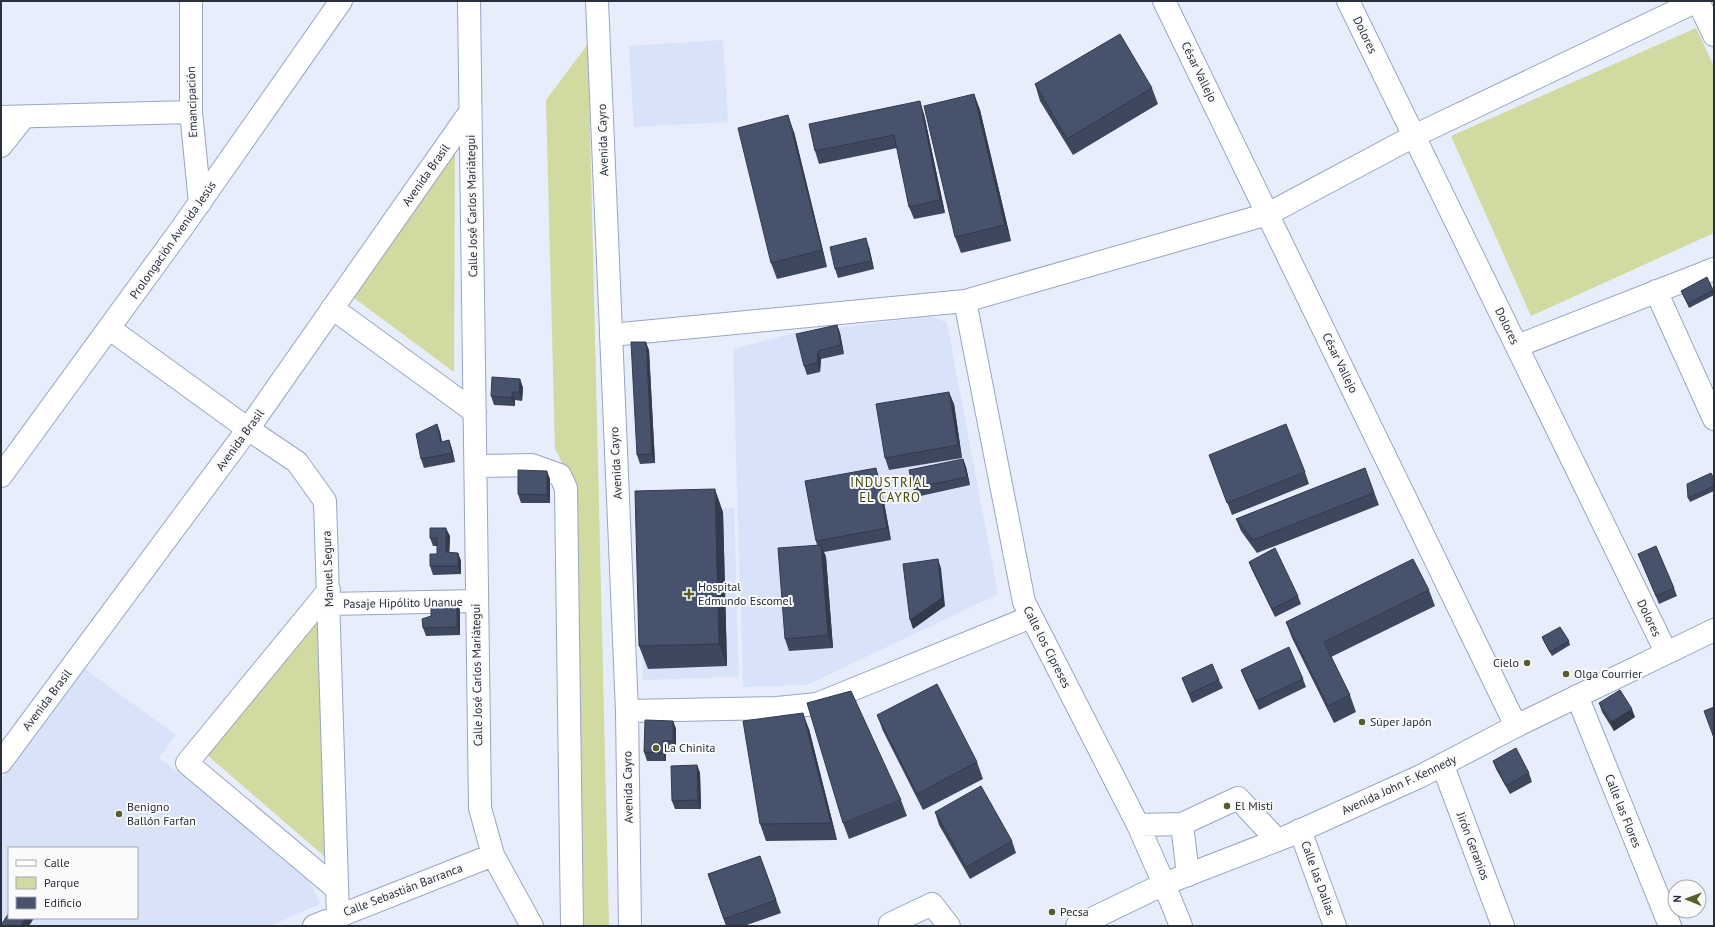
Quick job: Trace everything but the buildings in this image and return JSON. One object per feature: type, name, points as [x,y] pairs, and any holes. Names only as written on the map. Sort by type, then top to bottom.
[{"type":"street","name":"Emancipación","points":[[191,1],[191,112],[200,203]]},
{"type":"street","name":"Prolongación Avenida Jesús","points":[[1,476],[110,329],[341,1]]},
{"type":"street","name":"Calle José Carlos Mariátegui","points":[[469,1],[480,808],[493,855],[532,926]]},
{"type":"street","name":"Avenida Cayro","points":[[597,1],[627,711],[630,926]]},
{"type":"street","name":"César Vallejo","points":[[1164,1],[1516,726]]},
{"type":"street","name":"Dolores","points":[[1348,1],[1666,652]]},
{"type":"street","points":[[611,335],[966,301],[1268,214],[1414,136],[1698,1],[1714,35]]},
{"type":"street","points":[[1,118],[191,112]]},
{"type":"street","name":"Avenida Brasil","points":[[1,762],[248,429],[470,112]]},
{"type":"street","points":[[1,146],[24,117]]},
{"type":"street","points":[[1517,346],[1714,269]]},
{"type":"street","points":[[1656,292],[1714,419]]},
{"type":"street","name":"Calle los Cipreses","points":[[966,301],[1024,602],[1138,825],[1181,926]]},
{"type":"street","points":[[332,308],[475,412]]},
{"type":"street","name":"Manuel Segura","points":[[110,329],[248,429],[297,462],[325,501],[338,916]]},
{"type":"street","points":[[476,466],[532,465],[560,475],[566,488],[572,926]]},
{"type":"street","points":[[329,597],[188,763],[338,889]]},
{"type":"street","name":"Pasaje Hipólito Unanue","points":[[329,597],[476,601]]},
{"type":"street","points":[[627,711],[777,708],[817,704],[1032,617]]},
{"type":"street","name":"Avenida John F. Kennedy","points":[[1077,926],[1164,884],[1277,840],[1442,766],[1516,726],[1666,652],[1714,631]]},
{"type":"street","name":"Calle las Flores","points":[[1577,696],[1670,926]]},
{"type":"street","name":"Jirón Geranios","points":[[1442,766],[1503,926]]},
{"type":"street","points":[[1138,825],[1182,824],[1238,798],[1277,840]]},
{"type":"street","points":[[1182,824],[1188,875]]},
{"type":"street","name":"Calle las Dalias","points":[[1300,830],[1336,926]]},
{"type":"street","name":"Calle Sebastián Barranca","points":[[314,926],[493,855]]},
{"type":"street","points":[[890,926],[890,924],[932,904],[948,926]]},
{"type":"shaded area","points":[[723,40],[728,122],[634,127],[629,46]]},
{"type":"shaded area","points":[[932,316],[947,323],[998,594],[807,685],[743,687],[733,349],[790,334]]},
{"type":"shaded area","name":"Hospital Edmundo Escomel","points":[[734,508],[739,677],[643,680],[639,510]]},
{"type":"shaded area","name":"Benigno Ballón Farfan","points":[[82,667],[176,735],[159,758],[301,860],[320,904],[270,926],[1,926],[1,780]]},
{"type":"green space","points":[[1696,28],[1714,66],[1714,233],[1531,316],[1451,136]]},
{"type":"green space","points":[[588,44],[609,926],[584,926],[577,491],[555,449],[546,100]]},
{"type":"green space","points":[[455,153],[454,372],[350,295]]},
{"type":"green space","points":[[321,615],[331,862],[206,754],[266,684]]},
{"type":"place","name":"Hospital Edmundo Escomel","points":[[689,594]]},
{"type":"place","name":"Cielo","points":[[1527,663]]},
{"type":"place","name":"Olga Courrier","points":[[1566,674]]},
{"type":"place","name":"Súper Japón","points":[[1362,722]]},
{"type":"place","name":"La Chinita","points":[[656,748]]},
{"type":"place","name":"El Misti","points":[[1227,806]]},
{"type":"place","name":"Benigno Ballón Farfan","points":[[119,814]]},
{"type":"place","name":"Pecsa","points":[[1052,912]]},
{"type":"district","name":"INDUSTRIAL EL CAYRO","points":[[890,490]]}]
